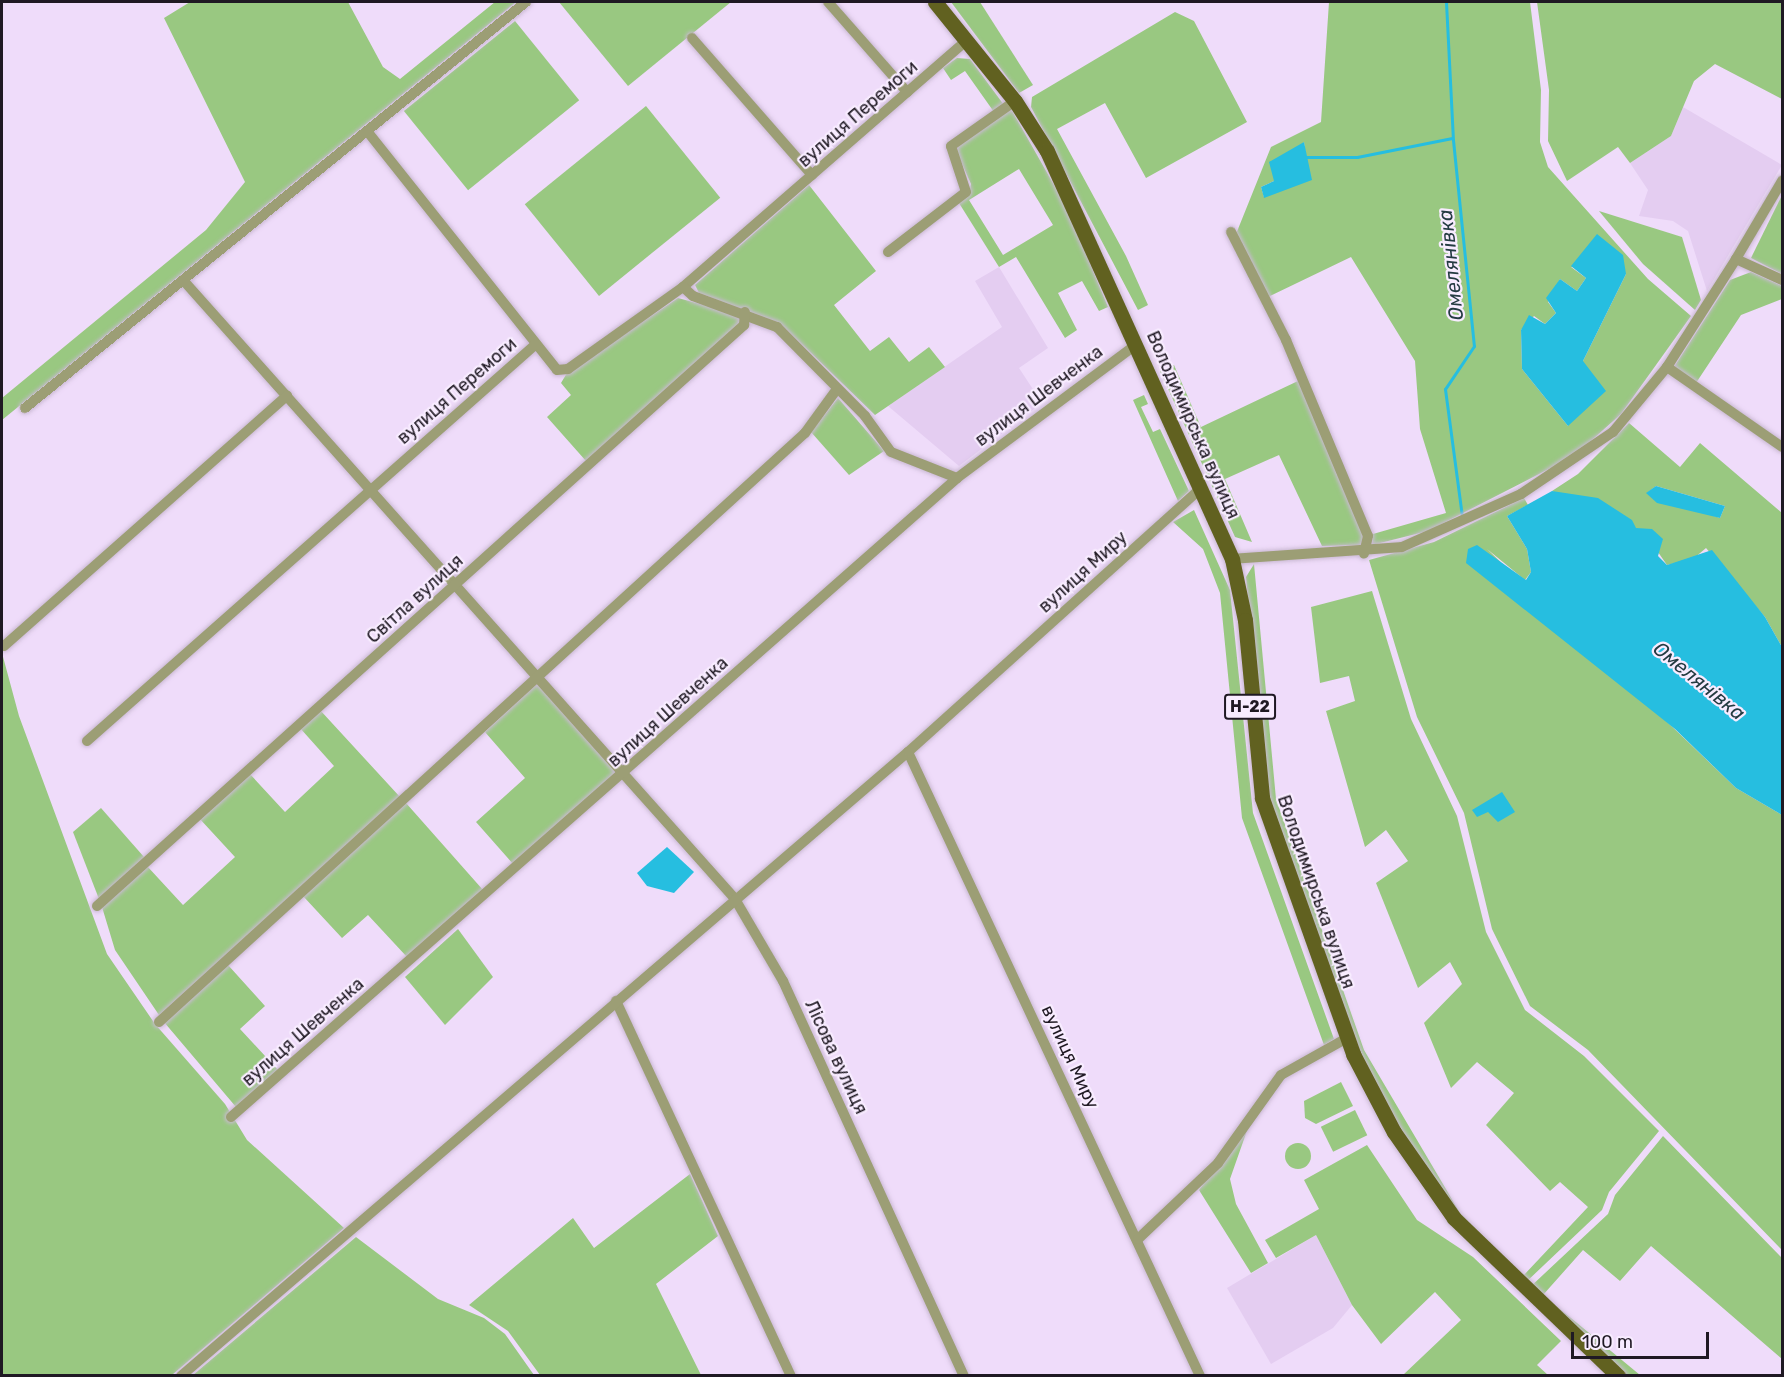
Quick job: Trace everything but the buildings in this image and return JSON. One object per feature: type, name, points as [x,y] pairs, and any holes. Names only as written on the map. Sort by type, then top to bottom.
[{"type":"main road","name":"Володимирська вулиця","points":[[935,2],[1015,101],[1074,204],[1232,559],[1245,620],[1262,798],[1347,1038],[1394,1132],[1454,1218],[1523,1289],[1618,1376]]},
{"type":"street","points":[[25,408],[526,2]]},
{"type":"street","points":[[828,2],[907,92]]},
{"type":"street","points":[[692,38],[812,175]]},
{"type":"street","name":"вулиця Перемоги","points":[[87,741],[536,344],[557,370],[568,369],[683,287],[967,40]]},
{"type":"street","points":[[888,252],[966,192],[951,146],[1015,101]]},
{"type":"street","points":[[367,131],[536,344]]},
{"type":"street","points":[[1232,559],[1364,554],[1431,537],[1578,460],[1613,432],[1666,368],[1782,182]]},
{"type":"street","points":[[1231,232],[1286,340],[1359,514],[1368,536],[1364,554]]},
{"type":"street","points":[[1736,259],[1782,280]]},
{"type":"street","name":"Лісова вулиця","points":[[183,280],[735,899],[783,981],[964,1376]]},
{"type":"street","points":[[683,287],[693,296],[745,312],[777,327],[865,416],[891,452],[957,478]]},
{"type":"street","name":"Світла вулиця","points":[[97,906],[744,325],[745,312]]},
{"type":"street","name":"вулиця Шевченка","points":[[231,1117],[624,774],[957,478],[1137,344]]},
{"type":"street","points":[[1666,368],[1782,447]]},
{"type":"street","points":[[159,1022],[805,433],[837,389]]},
{"type":"street","points":[[4,646],[287,396]]},
{"type":"street","name":"вулиця Миру","points":[[735,899],[908,753],[1201,488]]},
{"type":"street","name":"вулиця Миру","points":[[908,753],[1138,1239],[1200,1376]]},
{"type":"street","points":[[181,1376],[735,899]]},
{"type":"street","points":[[616,1001],[791,1376]]},
{"type":"street","points":[[1138,1239],[1218,1163],[1281,1075],[1347,1038]]},
{"type":"shaded area","points":[[1683,107],[1782,165],[1707,291],[1688,231],[1673,221],[1639,216],[1648,190],[1630,163],[1671,136]]},
{"type":"shaded area","points":[[999,267],[1048,348],[1019,368],[1042,403],[959,466],[888,406],[1002,327],[975,281]]},
{"type":"shaded area","points":[[1316,1235],[1352,1305],[1333,1328],[1271,1364],[1227,1288]]},
{"type":"green space","points":[[190,2],[348,2],[383,67],[400,79],[495,2],[516,2],[2,420],[2,398],[206,230],[245,182],[164,18]]},
{"type":"green space","points":[[559,2],[731,2],[628,86]]},
{"type":"green space","points":[[951,2],[980,2],[1033,85],[1019,93]]},
{"type":"green space","points":[[1329,2],[1530,2],[1541,90],[1540,142],[1548,167],[1648,279],[1691,316],[1621,414],[1574,456],[1428,531],[1372,545],[1373,534],[1446,513],[1420,429],[1415,361],[1351,257],[1268,297],[1236,234],[1271,147],[1321,122]],"holes":[[[1304,142],[1306,157],[1264,197],[1261,187],[1274,181]],[[1571,267],[1626,274],[1583,361],[1568,426],[1522,369],[1521,330],[1534,316],[1545,324],[1556,313],[1548,302],[1560,279],[1577,291],[1586,278]]]},
{"type":"green space","points":[[1537,2],[1782,2],[1782,99],[1715,64],[1694,81],[1671,136],[1630,163],[1618,147],[1567,181],[1548,141],[1549,90]]},
{"type":"green space","points":[[1175,12],[1194,21],[1247,122],[1146,178],[1105,103],[1057,129],[1126,256],[1148,305],[1138,310],[1031,107],[1032,97]]},
{"type":"green space","points":[[515,21],[579,100],[468,190],[404,111]]},
{"type":"green space","points":[[957,58],[970,59],[1004,105],[994,112],[965,71],[951,80],[943,68]]},
{"type":"green space","points":[[646,106],[720,198],[599,296],[525,204]]},
{"type":"green space","points":[[1011,109],[1067,208],[1108,307],[1099,311],[1082,281],[1058,293],[1077,330],[1065,338],[1016,257],[999,267],[959,203],[969,194],[971,184],[955,148]],"holes":[[[1019,169],[1053,225],[1003,255],[969,200]]]},
{"type":"green space","points":[[809,185],[876,271],[834,305],[870,351],[889,337],[909,362],[929,347],[945,367],[875,415],[780,323],[699,293],[695,285]]},
{"type":"green space","points":[[1782,195],[1782,274],[1751,258]]},
{"type":"green space","points":[[1599,211],[1682,237],[1701,300],[1695,310],[1643,264]]},
{"type":"green space","points":[[1751,272],[1782,286],[1782,299],[1741,315],[1696,383],[1674,367],[1730,280]]},
{"type":"green space","points":[[678,298],[741,315],[740,323],[586,461],[547,417],[571,395],[561,383],[567,373]]},
{"type":"green space","points":[[1174,365],[1201,427],[1298,381],[1365,536],[1363,545],[1322,546],[1279,455],[1225,479],[1252,542],[1235,537],[1160,371]]},
{"type":"green space","points":[[1144,395],[1148,404],[1141,407],[1153,432],[1160,429],[1189,491],[1178,501],[1133,400]]},
{"type":"green space","points":[[838,398],[884,451],[849,475],[811,432]]},
{"type":"green space","points":[[1629,423],[1680,467],[1700,443],[1782,513],[1782,647],[1765,617],[1706,548],[1693,559],[1667,565],[1644,532],[1552,491],[1578,474]],"holes":[[[1656,486],[1725,506],[1720,518],[1647,493]]]},
{"type":"green space","points":[[1524,498],[1528,505],[1507,516],[1527,549],[1531,572],[1525,580],[1487,549],[1736,788],[1782,815],[1782,1250],[1588,1050],[1530,1006],[1492,929],[1464,813],[1417,717],[1369,560],[1434,542]]},
{"type":"green space","points":[[1194,510],[1230,590],[1253,813],[1334,1039],[1324,1045],[1242,818],[1220,593],[1203,549],[1173,522]]},
{"type":"green space","points":[[1254,564],[1276,799],[1364,1050],[1460,1213],[1523,1276],[1588,1207],[1560,1182],[1550,1191],[1486,1125],[1514,1093],[1477,1062],[1451,1088],[1424,1023],[1462,984],[1450,962],[1418,988],[1376,883],[1408,861],[1386,830],[1365,847],[1326,711],[1355,701],[1349,676],[1320,683],[1311,607],[1372,591],[1411,719],[1457,816],[1486,932],[1525,1010],[1584,1056],[1659,1131],[1609,1192],[1602,1210],[1524,1284],[1457,1215],[1417,1162],[1357,1052],[1266,796],[1246,577]]},
{"type":"green space","points":[[2,653],[19,716],[107,954],[155,1024],[225,1104],[247,1140],[344,1228],[172,1375],[2,1375]]},
{"type":"green space","points":[[537,684],[616,773],[513,864],[476,822],[525,778],[485,732]]},
{"type":"green space","points":[[320,710],[400,797],[159,1015],[115,950],[102,907],[147,866],[183,905],[235,857],[199,818],[249,773],[285,812],[334,766],[300,728]]},
{"type":"green space","points":[[406,803],[483,890],[407,957],[368,915],[342,938],[303,896]]},
{"type":"green space","points":[[101,808],[144,857],[99,899],[73,832]]},
{"type":"green space","points":[[458,929],[493,977],[445,1025],[405,977]]},
{"type":"green space","points":[[228,965],[265,1006],[240,1029],[278,1070],[236,1107],[164,1022]]},
{"type":"green space","points":[[1341,1082],[1353,1106],[1316,1124],[1305,1118],[1304,1101]]},
{"type":"green space","points":[[1355,1110],[1367,1135],[1333,1152],[1321,1127]]},
{"type":"green space","points":[[1250,1122],[1230,1179],[1236,1204],[1268,1263],[1251,1273],[1199,1190]]},
{"type":"green space","points":[[1663,1136],[1782,1258],[1782,1359],[1651,1246],[1620,1281],[1583,1250],[1543,1295],[1640,1375],[1627,1375],[1528,1289],[1608,1214],[1615,1195]]},
{"type":"green space","points":[[1298,1143],[1307,1147],[1311,1156],[1307,1165],[1298,1169],[1289,1165],[1285,1156],[1289,1147]]},
{"type":"green space","points":[[1367,1145],[1417,1220],[1473,1257],[1561,1341],[1537,1365],[1548,1375],[1403,1375],[1461,1320],[1435,1292],[1381,1344],[1352,1305],[1316,1235],[1276,1258],[1265,1240],[1319,1209],[1304,1180]]},
{"type":"green space","points":[[690,1174],[718,1236],[656,1284],[701,1375],[540,1375],[508,1331],[469,1305],[573,1218],[594,1248]]},
{"type":"green space","points":[[356,1237],[438,1299],[484,1318],[505,1334],[534,1375],[193,1375]]},
{"type":"water","points":[[1304,142],[1312,180],[1264,198],[1261,187],[1274,181],[1269,162]]},
{"type":"water","points":[[1597,234],[1623,255],[1626,274],[1583,361],[1606,391],[1568,426],[1522,369],[1521,330],[1529,315],[1545,324],[1556,313],[1546,298],[1560,279],[1577,291],[1586,278],[1571,266]]},
{"type":"water","points":[[1656,486],[1725,506],[1720,518],[1657,503],[1646,493]]},
{"type":"water","points":[[1552,491],[1598,498],[1632,520],[1636,528],[1652,529],[1663,539],[1658,556],[1667,565],[1712,550],[1765,617],[1782,647],[1782,815],[1736,788],[1675,729],[1466,563],[1468,549],[1477,545],[1526,580],[1531,572],[1527,549],[1507,516]]},
{"type":"water","points":[[1502,792],[1515,812],[1498,822],[1488,812],[1477,817],[1472,810]]},
{"type":"water","points":[[667,847],[694,872],[674,893],[647,886],[637,873]]},
{"type":"waterway","name":"Омелянівка","points":[[1446,2],[1453,140],[1474,346],[1445,389],[1462,516]]},
{"type":"waterway","points":[[1306,157],[1357,157],[1452,138]]}]
